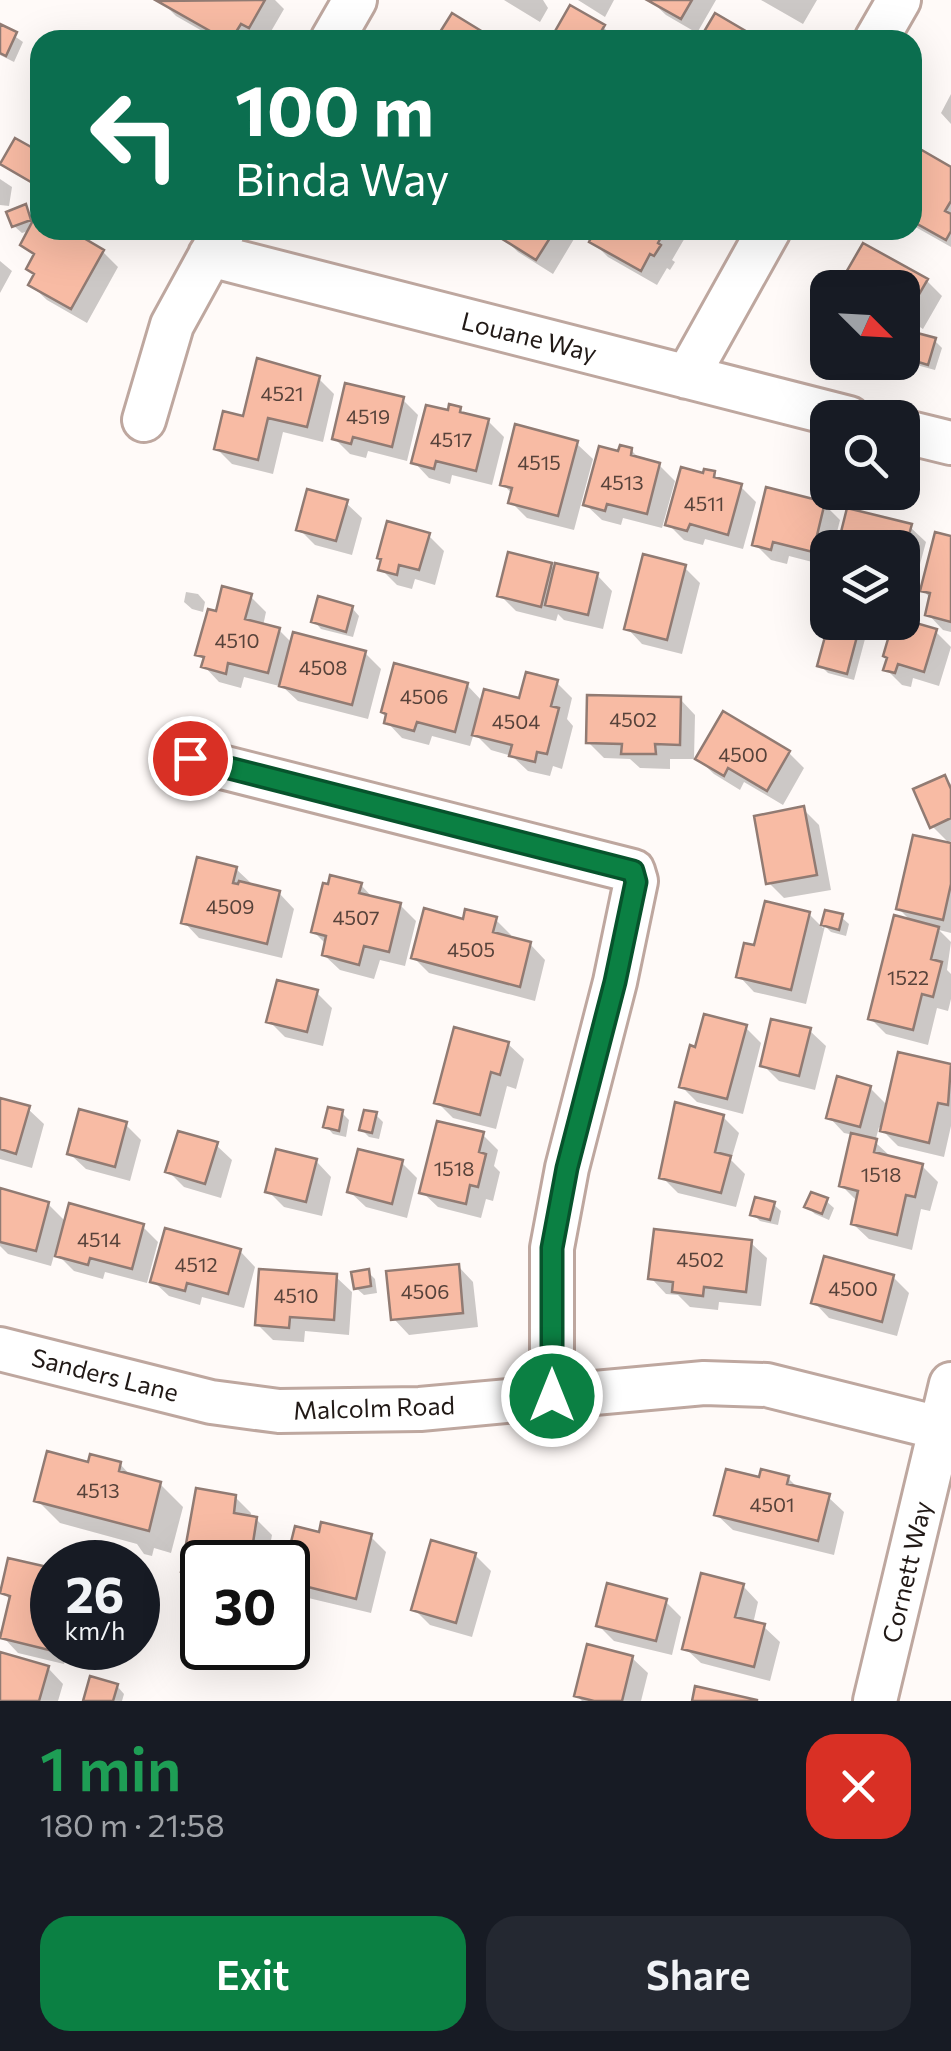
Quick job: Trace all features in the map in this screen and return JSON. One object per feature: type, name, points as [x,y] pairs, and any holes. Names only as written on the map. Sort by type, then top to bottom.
[{"type":"street","points":[[338,30],[355,0]]},
{"type":"street","points":[[882,30],[899,0]]},
{"type":"street","points":[[686,376],[763,240]]},
{"type":"street","points":[[144,420],[172,325],[218,243]]},
{"type":"street","name":"Louane Way","points":[[218,243],[810,408]]},
{"type":"street","points":[[920,436],[951,444]]},
{"type":"street","points":[[190,758],[633,871],[636,882],[615,982],[567,1168],[552,1248],[552,1396]]},
{"type":"street","name":"Sanders Lane","points":[[0,1349],[211,1402]]},
{"type":"street","name":"Malcolm Road","points":[[211,1402],[278,1411],[344,1412],[420,1409],[704,1383],[766,1385],[946,1429]]},
{"type":"street","name":"Cornett Way","points":[[875,1701],[946,1429],[951,1384]]},
{"type":"building","points":[[265,0],[249,28],[241,24],[237,30],[208,30],[157,1]]},
{"type":"building","points":[[647,0],[692,0],[681,19]]},
{"type":"building","points":[[570,5],[605,25],[602,30],[556,30]]},
{"type":"building","points":[[452,13],[480,30],[441,30]]},
{"type":"building","points":[[715,13],[744,30],[705,30]]},
{"type":"building","points":[[0,24],[17,32],[6,56],[0,53]]},
{"type":"building","points":[[15,138],[30,146],[30,181],[0,164]]},
{"type":"building","points":[[922,150],[951,167],[951,201],[945,211],[951,214],[951,231],[946,240],[922,227]]},
{"type":"building","points":[[26,204],[30,220],[12,227],[6,212]]},
{"type":"building","points":[[30,226],[30,240],[87,240],[104,250],[71,309],[28,285],[34,274],[26,269],[34,254],[20,245]]},
{"type":"building","points":[[504,240],[549,240],[536,260]]},
{"type":"building","points":[[660,240],[661,245],[654,256],[650,254],[641,271],[589,242]]},
{"type":"building","points":[[863,243],[912,270],[847,270]]},
{"type":"building","points":[[920,275],[928,279],[920,293]]},
{"type":"building","points":[[920,334],[936,338],[928,365],[920,363]]},
{"type":"building","points":[[257,358],[320,376],[307,427],[268,418],[258,460],[214,449],[223,411],[243,416]]},
{"type":"building","points":[[345,383],[404,397],[392,447],[353,437],[351,444],[332,439]]},
{"type":"building","points":[[449,404],[461,407],[460,412],[489,419],[476,471],[436,461],[434,469],[411,463],[426,405],[448,410]]},
{"type":"building","points":[[515,424],[578,441],[558,516],[508,503],[512,488],[500,485]]},
{"type":"building","points":[[620,445],[632,448],[631,455],[660,463],[647,514],[607,504],[605,511],[583,505],[599,446],[618,451]]},
{"type":"building","points":[[681,467],[703,473],[704,469],[715,471],[714,477],[742,484],[728,535],[690,524],[687,531],[665,525]]},
{"type":"building","points":[[766,487],[810,498],[810,510],[823,510],[818,530],[810,530],[810,551],[773,542],[771,550],[752,545]]},
{"type":"building","points":[[307,489],[348,500],[336,541],[296,530]]},
{"type":"building","points":[[846,510],[912,524],[910,530],[842,530]]},
{"type":"building","points":[[387,521],[430,533],[419,570],[399,565],[397,575],[378,570],[381,559],[377,558]]},
{"type":"building","points":[[935,532],[951,536],[951,622],[925,615],[930,593],[920,591]]},
{"type":"building","points":[[508,552],[552,563],[541,607],[497,596]]},
{"type":"building","points":[[643,554],[686,565],[667,640],[624,629]]},
{"type":"building","points":[[555,563],[598,573],[588,615],[545,605]]},
{"type":"building","points":[[222,586],[252,594],[245,619],[280,628],[268,673],[228,663],[226,674],[201,667],[204,657],[195,655],[208,609],[216,611]]},
{"type":"building","points":[[318,596],[353,606],[346,632],[311,622]]},
{"type":"building","points":[[920,624],[937,629],[924,672],[898,664],[895,673],[883,670],[887,658],[883,656],[888,640],[920,640]]},
{"type":"building","points":[[293,632],[366,651],[352,705],[279,686]]},
{"type":"building","points":[[824,640],[856,640],[847,674],[817,666]]},
{"type":"building","points":[[394,663],[468,683],[455,732],[417,722],[414,731],[384,723],[386,714],[381,712]]},
{"type":"building","points":[[526,672],[558,680],[551,706],[559,708],[547,754],[537,752],[535,762],[509,756],[512,745],[472,735],[484,689],[519,698]]},
{"type":"building","points":[[587,695],[681,697],[680,745],[655,744],[656,754],[621,754],[622,744],[586,743]]},
{"type":"building","points":[[723,711],[790,751],[767,791],[728,768],[724,776],[695,759]]},
{"type":"building","points":[[945,775],[951,789],[951,818],[930,828],[913,789]]},
{"type":"building","points":[[804,806],[817,875],[766,884],[754,816]]},
{"type":"building","points":[[913,835],[951,843],[951,884],[943,920],[896,909]]},
{"type":"building","points":[[197,857],[237,867],[233,883],[280,891],[267,944],[181,923]]},
{"type":"building","points":[[330,875],[362,883],[359,893],[401,903],[389,952],[364,946],[359,965],[322,955],[326,936],[311,932],[323,883],[328,884]]},
{"type":"building","points":[[765,901],[810,912],[791,990],[736,977],[744,943],[754,945]]},
{"type":"building","points":[[424,908],[463,919],[465,909],[497,917],[493,932],[531,942],[520,987],[411,958]]},
{"type":"building","points":[[825,910],[843,914],[839,930],[821,925]]},
{"type":"building","points":[[894,915],[939,927],[931,959],[942,962],[933,997],[922,994],[913,1030],[868,1019]]},
{"type":"building","points":[[277,980],[318,990],[307,1032],[266,1022]]},
{"type":"building","points":[[704,1014],[747,1025],[727,1099],[679,1087],[690,1045],[695,1047]]},
{"type":"building","points":[[771,1019],[811,1028],[799,1076],[760,1066]]},
{"type":"building","points":[[454,1027],[509,1042],[500,1075],[491,1072],[480,1115],[434,1103]]},
{"type":"building","points":[[898,1052],[951,1064],[948,1105],[938,1103],[929,1143],[880,1131]]},
{"type":"building","points":[[837,1076],[871,1086],[860,1127],[826,1118]]},
{"type":"building","points":[[0,1098],[30,1106],[16,1154],[0,1149]]},
{"type":"building","points":[[675,1102],[724,1115],[715,1152],[731,1156],[721,1193],[659,1178]]},
{"type":"building","points":[[328,1107],[343,1110],[339,1131],[323,1127]]},
{"type":"building","points":[[79,1109],[127,1122],[115,1167],[67,1154]]},
{"type":"building","points":[[364,1110],[377,1112],[372,1133],[359,1130]]},
{"type":"building","points":[[437,1121],[484,1132],[479,1152],[486,1154],[478,1187],[470,1185],[466,1204],[419,1193]]},
{"type":"building","points":[[178,1131],[218,1142],[205,1184],[165,1172]]},
{"type":"building","points":[[851,1133],[877,1139],[874,1152],[923,1164],[915,1197],[906,1195],[897,1235],[851,1224],[858,1191],[839,1186]]},
{"type":"building","points":[[276,1149],[317,1159],[306,1202],[265,1192]]},
{"type":"building","points":[[358,1149],[403,1160],[392,1204],[347,1192]]},
{"type":"building","points":[[0,1188],[49,1202],[36,1251],[0,1242]]},
{"type":"building","points":[[811,1192],[828,1198],[822,1214],[804,1207]]},
{"type":"building","points":[[755,1197],[775,1202],[770,1220],[750,1215]]},
{"type":"building","points":[[69,1203],[144,1224],[132,1269],[90,1258],[88,1265],[55,1256]]},
{"type":"building","points":[[165,1228],[241,1249],[228,1294],[187,1283],[185,1291],[150,1282]]},
{"type":"building","points":[[654,1229],[752,1240],[746,1292],[704,1287],[703,1296],[672,1292],[673,1282],[648,1279]]},
{"type":"building","points":[[824,1256],[894,1275],[882,1322],[811,1303]]},
{"type":"building","points":[[459,1264],[463,1313],[391,1320],[386,1271]]},
{"type":"building","points":[[259,1269],[337,1274],[334,1320],[290,1317],[289,1328],[255,1325]]},
{"type":"building","points":[[369,1269],[371,1286],[354,1289],[351,1272]]},
{"type":"building","points":[[47,1451],[88,1462],[90,1454],[121,1462],[119,1471],[161,1482],[149,1531],[34,1501]]},
{"type":"building","points":[[726,1469],[759,1477],[761,1469],[789,1476],[787,1484],[830,1494],[818,1541],[714,1515]]},
{"type":"building","points":[[196,1488],[236,1495],[234,1513],[257,1517],[253,1540],[187,1540]]},
{"type":"building","points":[[321,1522],[372,1534],[356,1599],[310,1588],[310,1540],[292,1540],[295,1526],[319,1532]]},
{"type":"building","points":[[431,1540],[476,1553],[456,1623],[411,1610]]},
{"type":"building","points":[[8,1558],[30,1563],[30,1645],[0,1638],[10,1596],[0,1593]]},
{"type":"building","points":[[701,1573],[744,1584],[735,1617],[765,1624],[754,1667],[682,1649]]},
{"type":"building","points":[[607,1583],[667,1599],[656,1641],[596,1626]]},
{"type":"building","points":[[587,1644],[633,1656],[622,1701],[574,1696]]},
{"type":"building","points":[[0,1652],[30,1661],[30,1670],[48,1670],[39,1701],[0,1701]]},
{"type":"building","points":[[90,1676],[118,1684],[113,1701],[83,1701]]},
{"type":"building","points":[[695,1686],[757,1700],[757,1701],[692,1701]]},
{"type":"route","points":[[190,758],[633,871],[636,882],[615,982],[567,1168],[552,1248],[552,1396]]}]
